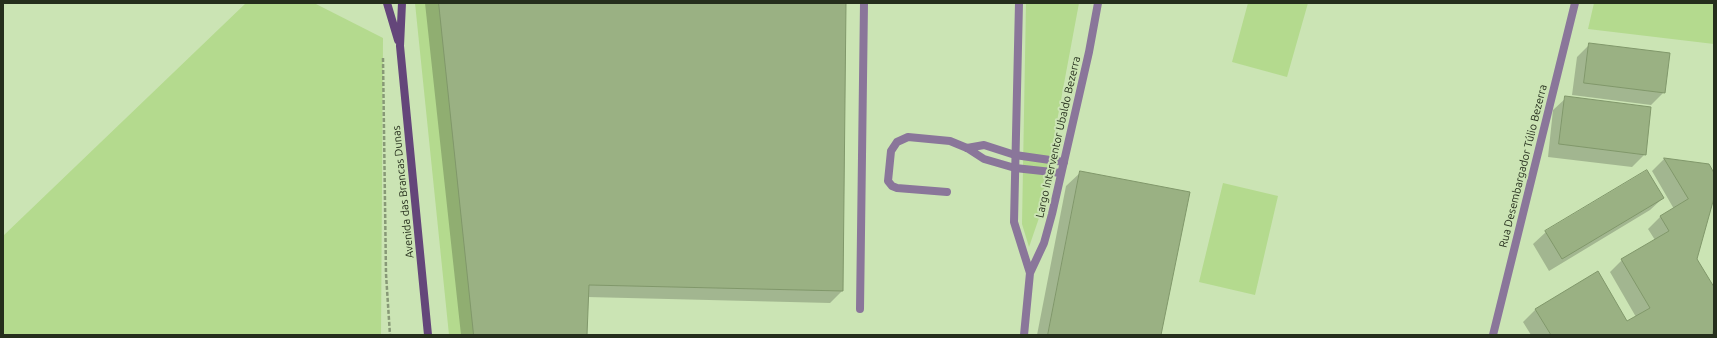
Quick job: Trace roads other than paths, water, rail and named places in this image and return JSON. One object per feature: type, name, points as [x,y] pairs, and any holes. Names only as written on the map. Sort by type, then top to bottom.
[{"type":"main road","name":"Avenida das Brancas Dunas","points":[[388,3],[400,46]]},
{"type":"main road","name":"Avenida das Brancas Dunas","points":[[402,3],[400,46],[428,335]]},
{"type":"street","points":[[860,309],[864,3]]},
{"type":"street","name":"Largo Interventor Ubaldo Bezerra","points":[[1018,3],[1014,222],[1030,273]]},
{"type":"street","name":"Largo Interventor Ubaldo Bezerra","points":[[1024,335],[1030,273],[1044,243],[1052,214],[1089,52],[1098,3]]},
{"type":"street","name":"Rua Desembargador Túlio Bezerra","points":[[1493,335],[1575,3]]},
{"type":"street","points":[[946,192],[897,188],[892,186],[888,181],[891,151],[897,142],[908,137],[950,141],[967,148],[984,160],[1015,168],[1062,173]]},
{"type":"street","points":[[967,148],[984,145],[1015,154],[1064,162]]}]
